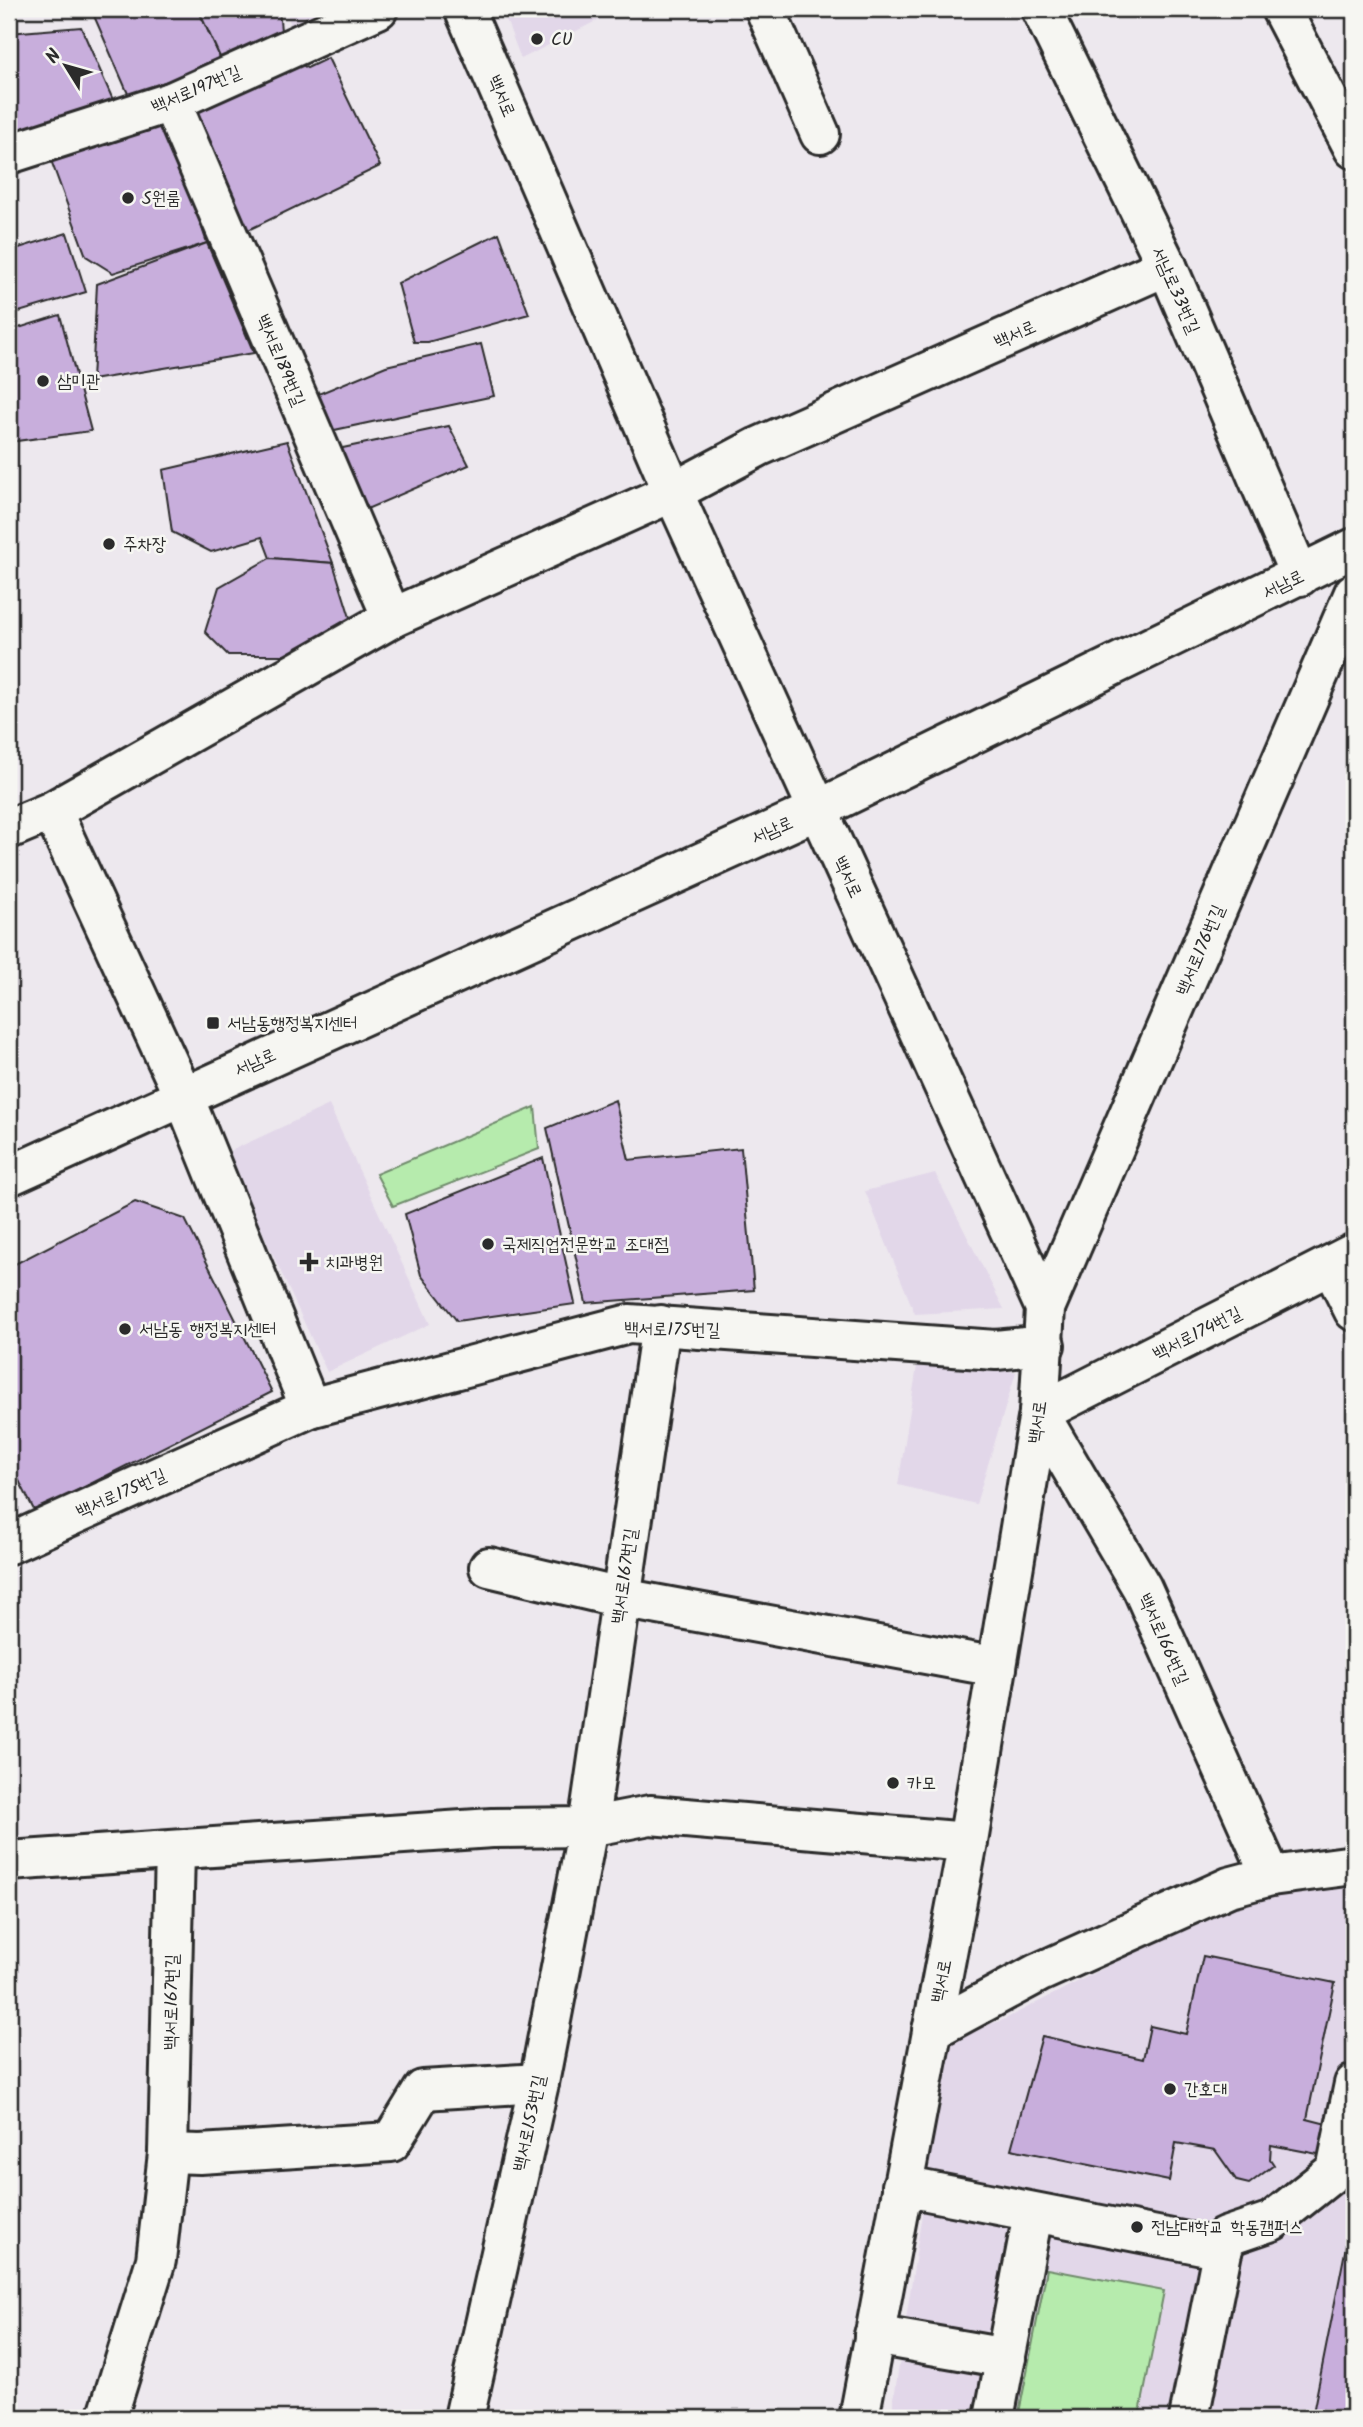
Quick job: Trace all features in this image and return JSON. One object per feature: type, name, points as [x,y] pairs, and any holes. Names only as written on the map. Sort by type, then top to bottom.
[{"type":"street","name":"백서로197번길","points":[[9,154],[171,102],[378,9]]},
{"type":"street","name":"백서로","points":[[464,9],[673,492],[1045,1326],[1039,1413],[968,1842],[859,2418]]},
{"type":"street","points":[[765,9],[820,135]]},
{"type":"street","name":"서남로33번길","points":[[1041,9],[1167,266],[1300,576]]},
{"type":"street","points":[[1281,9],[1354,149]]},
{"type":"street","name":"백서로189번길","points":[[171,102],[392,618]]},
{"type":"street","name":"백서로","points":[[673,492],[758,447],[1167,266]]},
{"type":"street","points":[[9,829],[52,811],[392,618],[673,492]]},
{"type":"street","name":"서남로","points":[[9,1175],[817,810],[1354,548]]},
{"type":"street","name":"백서로176번길","points":[[1045,1326],[1354,593]]},
{"type":"street","points":[[52,811],[183,1095],[310,1408]]},
{"type":"street","points":[[1342,1259],[1354,1311]]},
{"type":"street","name":"백서로174번길","points":[[1039,1413],[1342,1259]]},
{"type":"street","name":"백서로175번길","points":[[9,1544],[310,1408],[629,1324],[996,1350],[1045,1326]]},
{"type":"street","name":"백서로167번길","points":[[588,1827],[661,1325]]},
{"type":"street","name":"백서로166번길","points":[[1039,1413],[1142,1588],[1271,1875]]},
{"type":"street","points":[[489,1567],[621,1598],[997,1667]]},
{"type":"street","points":[[9,1861],[492,1828],[588,1827],[650,1815],[968,1842]]},
{"type":"street","name":"백서로153번길","points":[[464,2418],[539,2083],[588,1827]]},
{"type":"street","name":"백서로167번길","points":[[167,2153],[175,1850]]},
{"type":"street","points":[[932,2029],[1074,1957],[1229,1887],[1271,1875],[1354,1865]]},
{"type":"street","points":[[107,2418],[156,2260],[167,2153],[200,2154],[391,2142],[423,2090],[539,2083]]},
{"type":"street","points":[[1189,2418],[1225,2237],[1272,2221],[1336,2170],[1354,2084]]},
{"type":"street","points":[[902,2186],[1033,2214],[1223,2249]]},
{"type":"street","points":[[995,2418],[1033,2214]]},
{"type":"street","points":[[874,2335],[1006,2358]]},
{"type":"shaded area","points":[[286,9],[348,9],[293,34]]},
{"type":"shaded area","name":"CU","points":[[502,9],[595,9],[600,19],[521,59]]},
{"type":"shaded area","points":[[329,1105],[430,1324],[327,1372],[226,1153]]},
{"type":"shaded area","points":[[935,1173],[1004,1309],[915,1314],[865,1191]]},
{"type":"shaded area","points":[[918,1360],[1016,1372],[976,1504],[898,1485]]},
{"type":"shaded area","name":"전남대학교 학동캠퍼스","points":[[1354,1882],[1354,2418],[891,2418],[949,2036],[1003,2020],[1223,1907],[1291,1890]]},
{"type":"green space","points":[[535,1107],[539,1149],[393,1206],[376,1174]]},
{"type":"green space","points":[[1047,2269],[1164,2291],[1139,2418],[1018,2418]]},
{"type":"building","points":[[91,9],[198,9],[225,68],[132,103]]},
{"type":"building","points":[[198,9],[279,9],[282,42],[225,68]]},
{"type":"building","points":[[81,27],[117,109],[11,141],[9,33]]},
{"type":"building","points":[[328,58],[380,166],[240,234],[189,115],[294,59],[307,68]]},
{"type":"building","name":"S원룸","points":[[164,115],[207,243],[113,273],[86,256],[48,152]]},
{"type":"building","points":[[67,233],[86,292],[9,315],[9,251]]},
{"type":"building","points":[[499,233],[529,314],[428,342],[414,342],[398,283]]},
{"type":"building","points":[[207,243],[254,353],[92,380],[97,284]]},
{"type":"building","name":"삼미관","points":[[60,315],[91,431],[9,442],[9,331]]},
{"type":"building","points":[[481,344],[494,396],[325,432],[311,397],[386,366]]},
{"type":"building","points":[[449,426],[469,465],[360,512],[333,450]]},
{"type":"building","points":[[287,441],[333,563],[270,558],[262,537],[211,552],[172,532],[163,470]]},
{"type":"building","points":[[270,558],[333,563],[353,627],[304,655],[228,655],[205,632],[219,587]]},
{"type":"building","points":[[615,1100],[629,1160],[741,1148],[754,1290],[586,1303],[547,1128]]},
{"type":"building","name":"국제직업전문학교 조대점","points":[[543,1158],[575,1304],[457,1321],[421,1275],[405,1214]]},
{"type":"building","name":"서남동 행정복지센터","points":[[135,1202],[185,1219],[272,1392],[35,1512],[9,1461],[9,1267]]},
{"type":"building","name":"간호대","points":[[1203,1956],[1335,1983],[1307,2119],[1354,2131],[1354,2161],[1271,2145],[1270,2159],[1274,2165],[1249,2184],[1237,2181],[1215,2150],[1176,2143],[1169,2181],[1011,2149],[1042,2036],[1143,2059],[1150,2026],[1186,2034]]},
{"type":"building","points":[[1354,2206],[1354,2418],[1312,2418]]},
{"type":"place","name":"CU","points":[[537,39]]},
{"type":"place","name":"S원룸","points":[[128,198]]},
{"type":"place","name":"삼미관","points":[[43,381]]},
{"type":"place","name":"주차장","points":[[109,544]]},
{"type":"place","name":"서남동행정복지센터","points":[[213,1023]]},
{"type":"place","name":"국제직업전문학교 조대점","points":[[488,1244]]},
{"type":"place","name":"치과병원","points":[[309,1262]]},
{"type":"place","name":"서남동 행정복지센터","points":[[125,1329]]},
{"type":"place","name":"카모","points":[[893,1783]]},
{"type":"place","name":"간호대","points":[[1170,2089]]},
{"type":"place","name":"전남대학교 학동캠퍼스","points":[[1137,2227]]}]
